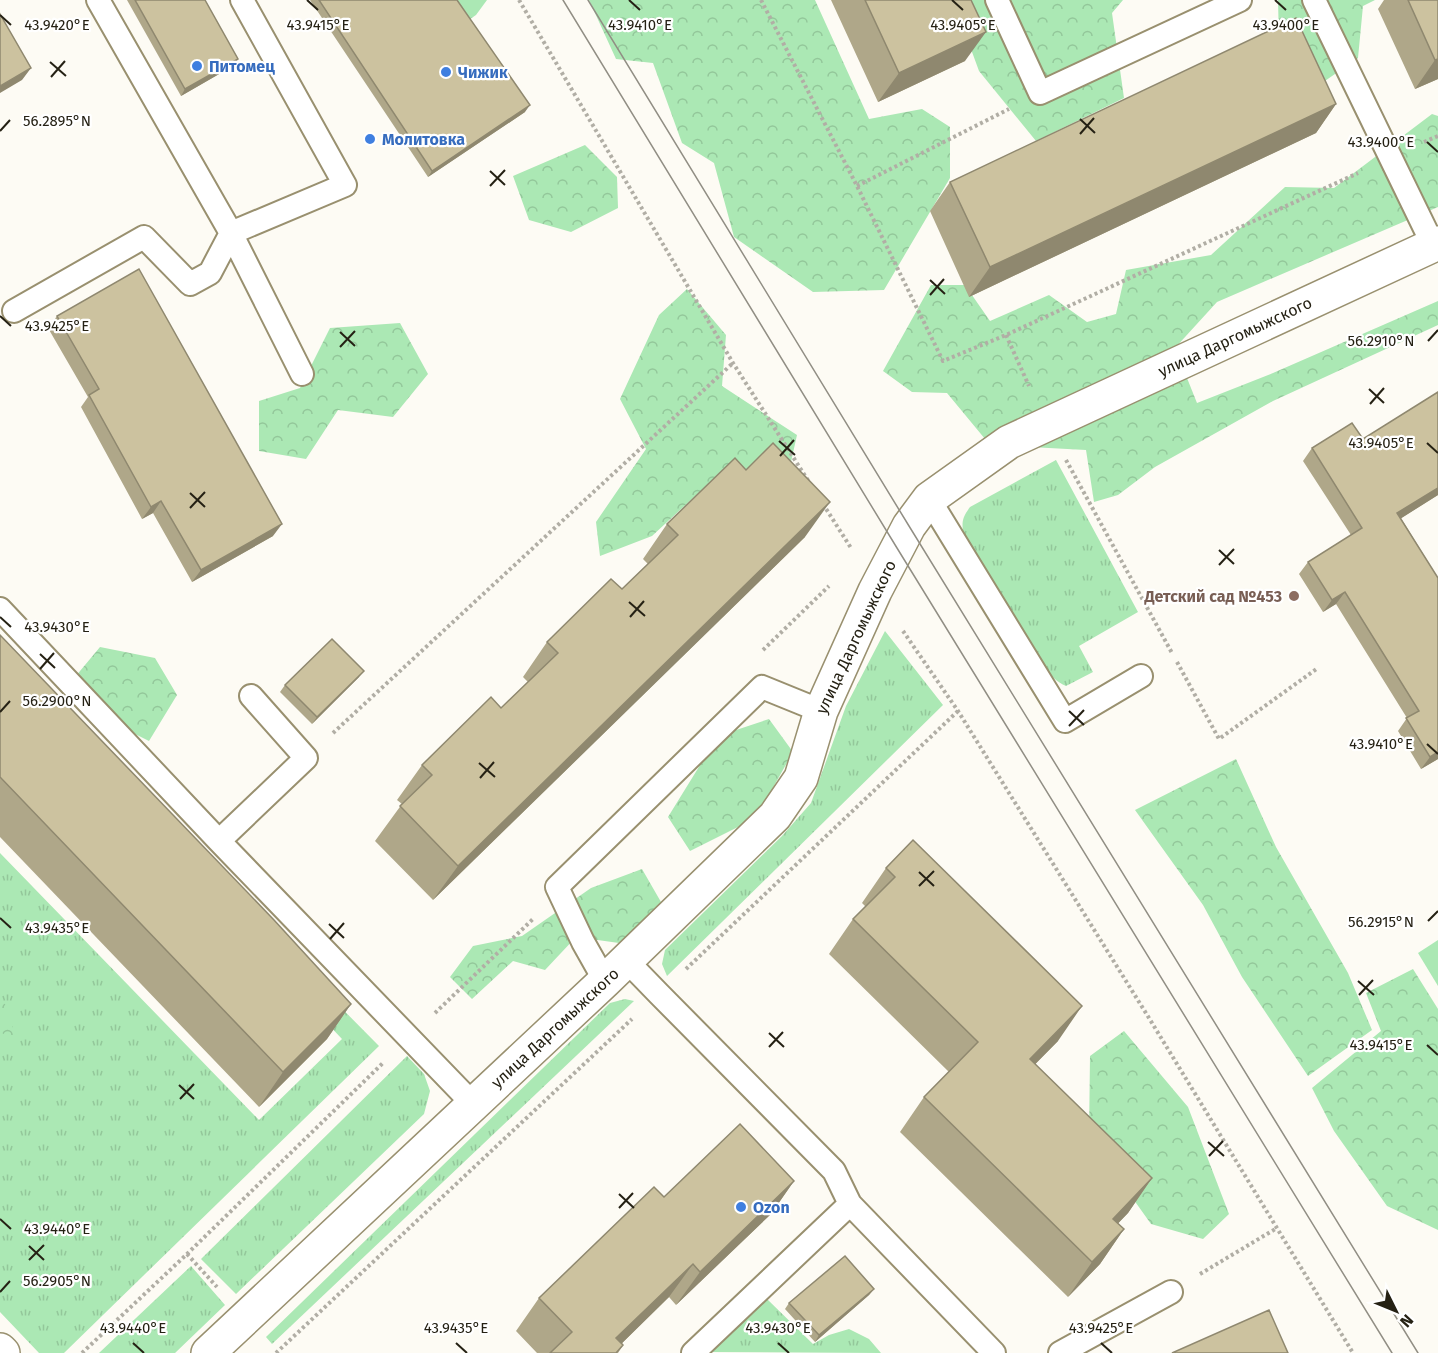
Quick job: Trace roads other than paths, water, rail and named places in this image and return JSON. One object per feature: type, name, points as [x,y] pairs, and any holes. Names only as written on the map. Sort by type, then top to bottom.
[{"type":"street","name":"улица Даргомыжского","points":[[208,1353],[616,971],[775,816],[801,778],[820,711],[875,591],[909,526],[930,500],[1010,442],[1436,244]]},
{"type":"lane","points":[[98,0],[231,233],[302,374]]},
{"type":"lane","points":[[14,311],[144,237],[190,284],[210,273],[231,233],[345,185],[242,0]]},
{"type":"lane","points":[[998,0],[1040,93],[1240,0]]},
{"type":"lane","points":[[1314,0],[1436,244]]},
{"type":"lane","points":[[930,500],[1065,721],[1141,676]]},
{"type":"lane","points":[[0,609],[219,841],[473,1104]]},
{"type":"lane","points":[[820,711],[762,687],[557,887],[583,942],[616,971],[658,994],[834,1171],[850,1204],[994,1353]]},
{"type":"lane","points":[[219,841],[306,758],[251,696]]},
{"type":"lane","points":[[693,1353],[850,1204]]},
{"type":"lane","points":[[1060,1353],[1172,1292]]},
{"type":"tram line","points":[[563,0],[1392,1353]]},
{"type":"tram line","points":[[588,0],[1418,1353]]},
{"type":"place","name":"Питомец","points":[[197,66]]},
{"type":"place","name":"Чижик","points":[[446,72]]},
{"type":"place","name":"Молитовка","points":[[370,139]]},
{"type":"place","name":"Детский сад №453","points":[[1294,596]]},
{"type":"place","name":"Ozon","points":[[741,1207]]}]
